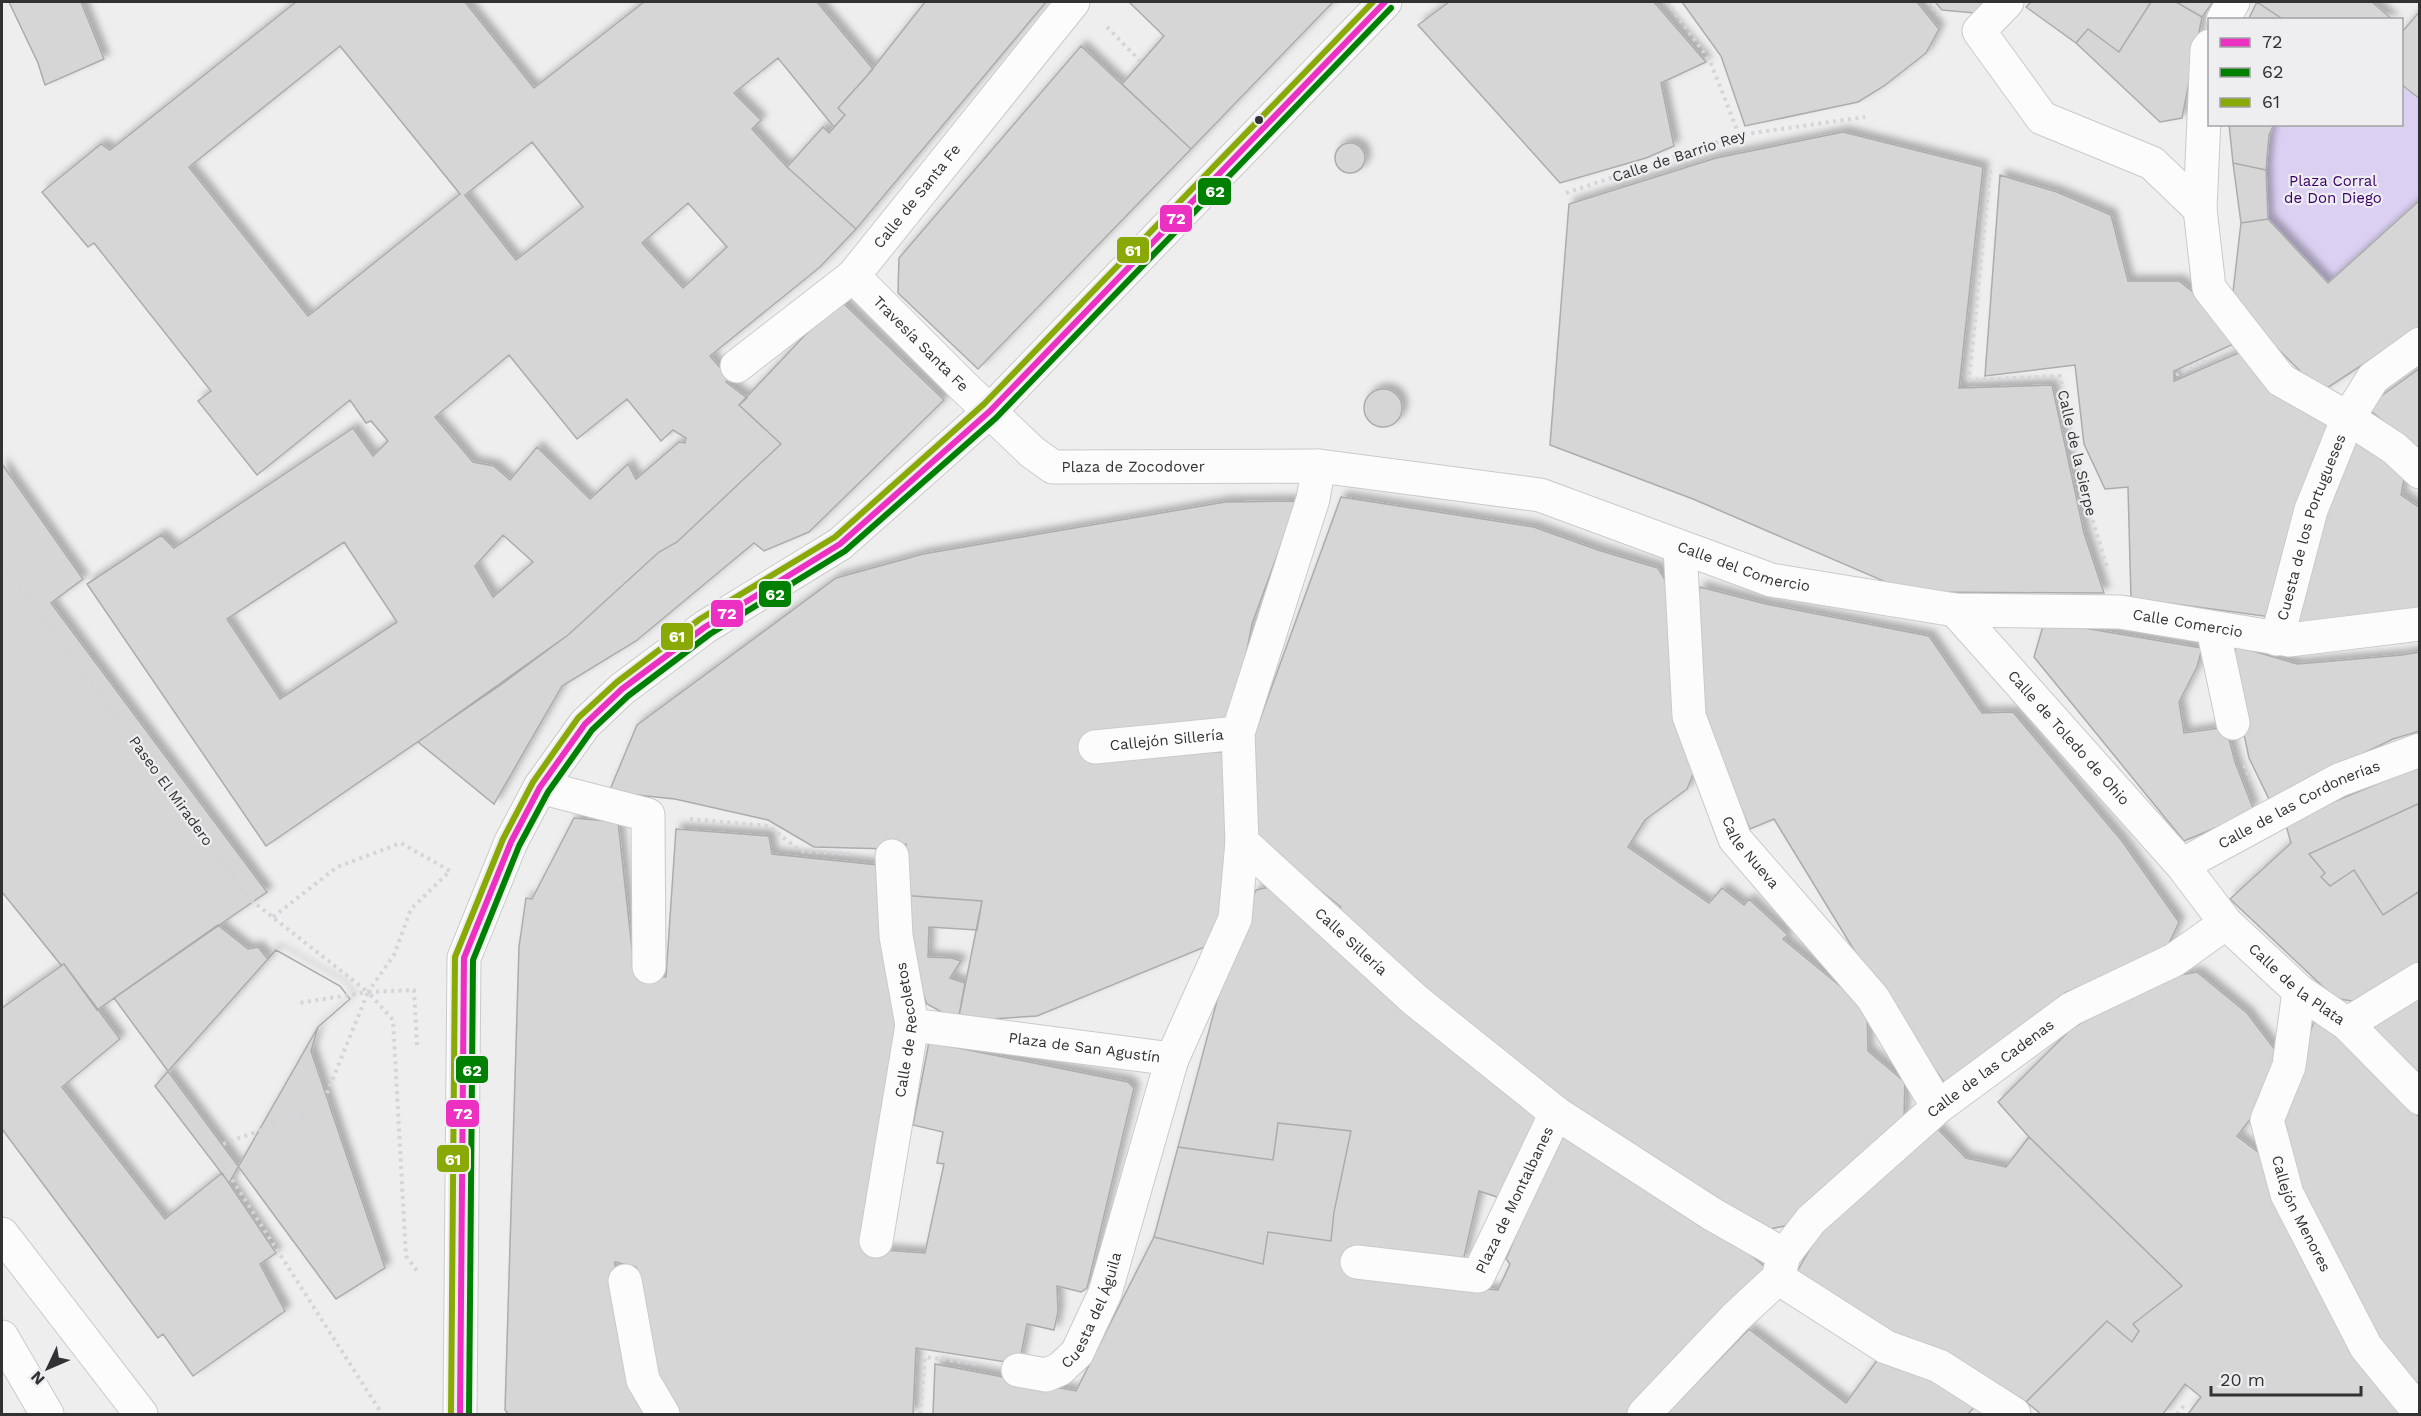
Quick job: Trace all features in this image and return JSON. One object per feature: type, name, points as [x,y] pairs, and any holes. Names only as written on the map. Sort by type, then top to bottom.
[{"type":"street","name":"Calle de Santa Fe","points":[[738,366],[854,276],[1073,2]]},
{"type":"street","points":[[460,1414],[464,958],[511,842],[540,787],[585,724],[622,689],[705,627],[840,544],[990,411],[1385,2]]},
{"type":"street","points":[[2007,2],[1979,31],[2042,118],[2152,163],[2200,209]]},
{"type":"street","points":[[2224,18],[2233,2]]},
{"type":"street","points":[[2208,49],[2200,209],[2209,288],[2281,380],[2348,418],[2394,448],[2420,472]]},
{"type":"street","name":"Travesía Santa Fe","points":[[854,276],[990,411]]},
{"type":"street","name":"Cuesta de los Portugueses","points":[[2277,639],[2311,510],[2348,418],[2373,378],[2420,344]]},
{"type":"street","name":"Plaza de Zocodover","points":[[990,411],[1032,452],[1053,467],[1319,466],[1539,495]]},
{"type":"street","points":[[1242,842],[1238,733],[1313,499],[1319,466]]},
{"type":"street","name":"Calle del Comercio","points":[[1539,495],[1771,580],[1955,610]]},
{"type":"street","name":"Calle Nueva","points":[[1680,547],[1689,716],[1735,839],[1873,998],[1938,1107]]},
{"type":"street","name":"Calle Comercio","points":[[1955,610],[2120,612],[2289,640],[2420,624]]},
{"type":"street","name":"Calle de Toledo de Ohio","points":[[1955,610],[2182,865]]},
{"type":"street","points":[[2213,629],[2234,723]]},
{"type":"street","name":"Callejón Sillería","points":[[1095,747],[1238,733]]},
{"type":"street","name":"Calle de las Cordonerías","points":[[2182,865],[2339,780],[2420,750]]},
{"type":"street","points":[[540,787],[648,815],[649,968]]},
{"type":"street","name":"Plaza de San Agustín","points":[[912,1025],[1172,1059],[1234,919],[1242,842]]},
{"type":"street","name":"Calle Sillería","points":[[1242,842],[1415,1000],[1556,1113],[1712,1214],[1886,1347],[1940,1366],[1996,1409]]},
{"type":"street","name":"Calle de Recoletos","points":[[876,1241],[912,1025],[896,936],[892,856]]},
{"type":"street","name":"Calle de la Plata","points":[[2182,865],[2226,923],[2299,991],[2348,1024],[2420,1098]]},
{"type":"street","name":"Calle de las Cadenas","points":[[1644,1414],[1781,1266],[1811,1220],[1938,1107],[2071,1009],[2174,960],[2226,923]]},
{"type":"street","points":[[2348,1024],[2420,979]]},
{"type":"street","name":"Callejón Menores","points":[[2299,991],[2289,1066],[2266,1120],[2287,1194],[2366,1347],[2420,1413]]},
{"type":"street","name":"Cuesta del Águila","points":[[1018,1370],[1046,1375],[1060,1369],[1077,1353],[1105,1293],[1172,1059]]},
{"type":"street","name":"Plaza de Montalbanes","points":[[1357,1262],[1478,1276],[1556,1113]]},
{"type":"street","points":[[2,1234],[141,1414]]},
{"type":"street","points":[[625,1281],[643,1380],[663,1414]]},
{"type":"street","points":[[2,1337],[47,1414]]},
{"type":"path","points":[[1667,2],[1710,61],[1739,135]]},
{"type":"path","points":[[1928,2],[1945,22]]},
{"type":"path","points":[[1104,24],[1141,62]]},
{"type":"path","name":"Calle de Barrio Rey","points":[[1566,193],[1739,135],[1865,117]]},
{"type":"path","name":"Calle de la Sierpe","points":[[1990,171],[1970,380],[2060,375],[2080,477],[2120,612]]},
{"type":"path","name":"Paseo El Miradero","points":[[2,562],[252,901],[368,992],[393,1020],[406,1257],[418,1273]]},
{"type":"path","points":[[2234,723],[2242,761],[2267,818]]},
{"type":"path","points":[[648,815],[768,826],[801,851],[892,856]]},
{"type":"path","points":[[273,917],[337,867],[401,843],[450,870],[411,909],[394,955],[368,992],[321,1108],[212,1148],[382,1414]]},
{"type":"path","points":[[299,1003],[368,992],[414,990]]},
{"type":"path","points":[[920,1414],[925,1357],[1018,1370]]},
{"type":"path","points":[[2177,1414],[2186,1403]]},
{"type":"green space","name":"Plaza Corral de Don Diego","points":[[2403,86],[2419,99],[2419,200],[2328,283],[2285,239],[2268,217],[2266,170],[2274,126],[2403,126]]},
{"type":"building","points":[[9,2],[81,2],[104,59],[45,85],[38,63]]},
{"type":"building","points":[[296,2],[465,2],[534,88],[644,2],[817,2],[873,69],[838,108],[845,115],[834,127],[778,58],[734,93],[761,120],[752,129],[787,167],[856,229],[820,267],[710,356],[730,379],[726,382],[747,398],[739,405],[781,444],[677,542],[659,552],[568,635],[502,684],[266,846],[87,584],[161,535],[174,548],[353,428],[373,456],[388,441],[371,421],[366,423],[350,400],[257,475],[198,401],[211,391],[94,243],[88,247],[42,192],[101,144],[110,150]],"holes":[[[340,46],[460,194],[308,316],[189,167]],[[532,142],[583,207],[516,260],[465,195]],[[688,203],[727,247],[683,288],[642,243]],[[509,355],[577,439],[627,399],[661,441],[673,430],[686,438],[685,443],[679,442],[636,479],[628,464],[590,499],[537,447],[510,480],[494,466],[473,462],[435,417]],[[503,535],[533,562],[493,597],[475,566]],[[344,542],[397,622],[280,699],[227,619]]]},
{"type":"building","points":[[925,2],[1046,2],[856,229],[787,167],[823,127],[829,133],[845,115],[838,108],[866,77]]},
{"type":"building","points":[[1129,2],[1333,2],[1191,149],[1122,84],[1164,36]]},
{"type":"building","points":[[1449,2],[1654,2],[1706,62],[1661,83],[1674,146],[1646,158],[1560,183],[1418,25]]},
{"type":"building","points":[[1682,2],[1917,2],[1939,29],[1926,53],[1884,86],[1858,102],[1745,126],[1721,56]]},
{"type":"building","points":[[1935,2],[1986,2],[1975,13],[1942,10]]},
{"type":"building","points":[[2031,2],[2151,2],[2119,52],[2088,29],[2076,43],[2026,7]]},
{"type":"building","points":[[2151,2],[2176,2],[2202,17],[2182,118],[2160,122],[2076,43],[2088,29],[2119,52]]},
{"type":"building","points":[[2176,2],[2213,2],[2202,17]]},
{"type":"building","points":[[2257,2],[2372,2],[2391,18],[2281,18]]},
{"type":"building","points":[[2257,2],[2281,18],[2249,18]]},
{"type":"building","points":[[2420,11],[2420,99],[2403,86],[2403,31]]},
{"type":"building","points":[[1081,46],[1191,149],[978,369],[898,293],[899,258]]},
{"type":"building","points":[[2229,126],[2273,126],[2269,135],[2266,170],[2233,163]]},
{"type":"building","points":[[1843,132],[1983,167],[1959,388],[2052,385],[2084,533],[2104,593],[1909,592],[1693,499],[1550,445],[1569,204],[1716,158]]},
{"type":"building","points":[[1350,143],[1361,147],[1365,158],[1361,169],[1350,173],[1339,169],[1335,158],[1339,147]]},
{"type":"building","points":[[2233,163],[2266,170],[2268,219],[2241,223]]},
{"type":"building","points":[[2000,175],[2057,192],[2111,215],[2128,281],[2179,281],[2215,309],[2240,341],[2174,371],[2174,381],[2245,350],[2339,426],[2271,617],[2131,598],[2128,487],[2105,489],[2084,444],[2075,365],[1985,376]]},
{"type":"building","points":[[2420,200],[2420,327],[2321,392],[2263,334],[2233,292],[2241,223],[2268,219],[2328,283]]},
{"type":"building","points":[[839,299],[944,400],[809,532],[764,551],[754,543],[636,641],[562,686],[494,804],[418,742],[568,635],[659,552],[677,542],[781,444],[739,405]]},
{"type":"building","points":[[2420,368],[2420,454],[2366,407]]},
{"type":"building","points":[[1383,389],[1397,394],[1402,408],[1397,422],[1383,427],[1369,422],[1364,408],[1369,394]]},
{"type":"building","points":[[2350,437],[2405,474],[2401,495],[2420,508],[2420,613],[2289,624]]},
{"type":"building","points":[[2,464],[83,579],[51,603],[267,892],[97,1010],[64,964],[61,965],[2,892]]},
{"type":"building","points":[[1341,497],[1534,527],[1658,568],[1670,588],[1697,764],[1687,789],[1645,820],[1628,847],[1709,903],[1722,888],[1744,905],[1749,899],[1788,935],[1783,939],[1867,1008],[1868,1051],[1905,1082],[1904,1116],[1794,1224],[1751,1233],[1588,1125],[1479,1035],[1338,910],[1341,907],[1252,837],[1248,752]]},
{"type":"building","points":[[1297,501],[1252,624],[1232,728],[1155,752],[1230,752],[1227,907],[1212,944],[1037,1016],[958,1021],[982,901],[900,895],[906,844],[890,849],[814,847],[768,820],[675,799],[609,792],[637,725],[836,578],[923,554],[1225,502]]},
{"type":"building","points":[[1700,587],[1766,604],[1929,636],[1982,713],[2013,712],[2122,841],[2179,922],[2166,950],[2065,993],[1946,1085],[1879,991],[1774,819],[1750,829],[1705,726],[1691,621]]},
{"type":"building","points":[[2043,626],[2078,627],[2202,648],[2197,667],[2179,702],[2184,733],[2226,727],[2235,762],[2253,808],[2237,819],[2184,841],[2034,657]]},
{"type":"building","points":[[2236,646],[2297,664],[2420,652],[2420,731],[2393,739],[2269,799],[2249,758],[2230,668]]},
{"type":"building","points":[[2420,766],[2420,803],[2309,854],[2325,873],[2321,877],[2330,886],[2354,870],[2383,915],[2420,891],[2420,965],[2362,1003],[2335,998],[2230,899],[2291,843],[2285,822]]},
{"type":"building","points":[[2420,803],[2420,891],[2383,915],[2354,870],[2330,886],[2321,877],[2325,873],[2309,854]]},
{"type":"building","points":[[574,818],[618,822],[635,976],[666,977],[676,829],[769,836],[772,854],[879,865],[900,1012],[898,1069],[868,1255],[884,1250],[925,1253],[944,1164],[937,1163],[943,1132],[913,1125],[929,1042],[1128,1082],[1134,1088],[1087,1288],[1081,1292],[1057,1286],[1058,1312],[1054,1330],[1027,1324],[1019,1364],[916,1348],[913,1414],[675,1414],[645,1365],[636,1267],[615,1262],[616,1302],[652,1414],[508,1414],[505,1410],[519,947],[526,898],[532,899]]},
{"type":"building","points":[[1274,886],[1542,1113],[1506,1200],[1479,1191],[1463,1261],[1387,1280],[1498,1290],[1510,1264],[1506,1259],[1560,1130],[1701,1215],[1769,1270],[1628,1414],[933,1414],[935,1364],[1076,1391],[1154,1237],[1263,1264],[1268,1232],[1331,1241],[1334,1212],[1351,1131],[1278,1123],[1273,1160],[1178,1147],[1231,948],[1256,890]]},
{"type":"building","points":[[900,895],[982,901],[977,930],[929,927],[928,957],[952,958],[961,961],[950,978],[965,983],[958,1021],[927,1004],[912,967]]},
{"type":"building","points":[[218,925],[248,949],[258,947],[267,958],[276,950],[340,986],[350,999],[318,1027],[311,1051],[385,1268],[336,1299],[114,998]]},
{"type":"building","points":[[276,950],[340,986],[350,999],[318,1027],[229,1183],[155,1086]]},
{"type":"building","points":[[64,964],[120,1039],[62,1087],[165,1219],[222,1173],[276,1253],[260,1264],[285,1311],[193,1376],[163,1334],[158,1338],[2,1129],[2,1008]]},
{"type":"building","points":[[2197,972],[2247,1013],[2286,1064],[2266,1099],[2237,1136],[2267,1159],[2413,1414],[2188,1414],[2201,1397],[2185,1384],[2163,1414],[2041,1414],[2026,1402],[2107,1321],[2132,1342],[2139,1331],[2133,1324],[2182,1286],[2029,1137],[1998,1102],[2071,1029],[2128,995],[2168,977]]},
{"type":"building","points":[[2420,992],[2420,1079],[2373,1027]]},
{"type":"building","points":[[2315,1019],[2337,1030],[2420,1118],[2420,1393],[2367,1335],[2300,1202],[2276,1121]]},
{"type":"building","points":[[1278,1123],[1351,1131],[1334,1212],[1331,1241],[1268,1232],[1263,1264],[1154,1237],[1178,1147],[1273,1160]]},
{"type":"building","points":[[1936,1127],[1966,1158],[2006,1167],[2029,1137],[2182,1286],[2133,1324],[2139,1331],[2132,1342],[2107,1321],[2026,1402],[1970,1367],[1899,1343],[1795,1275],[1818,1235]]},
{"type":"building","points":[[1749,1329],[1846,1403],[1881,1355],[1977,1404],[1968,1414],[1666,1414]]},
{"type":"transit line","name":"61","points":[[451,1414],[455,957],[503,839],[533,782],[578,718],[617,682],[700,619],[835,537],[984,404],[1373,2]]},
{"type":"transit line","name":"72","points":[[460,1414],[464,958],[511,842],[540,787],[585,724],[622,689],[705,627],[840,544],[990,411],[1385,2]]},
{"type":"transit line","name":"62","points":[[469,1414],[473,960],[519,846],[548,792],[592,730],[628,696],[710,634],[845,551],[996,418],[1391,8]]}]
